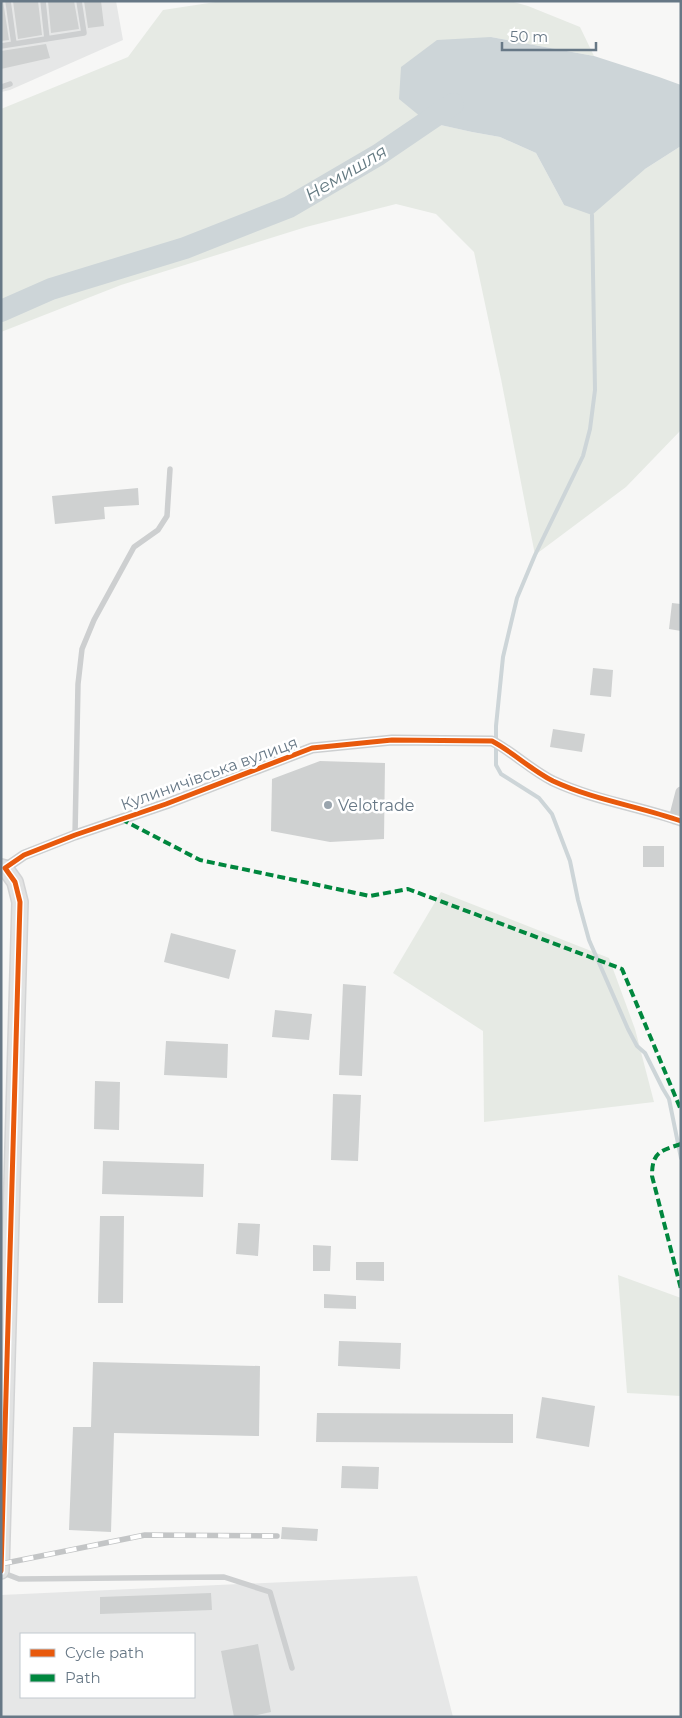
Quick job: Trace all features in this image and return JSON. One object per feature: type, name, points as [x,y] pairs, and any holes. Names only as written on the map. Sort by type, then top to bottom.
[{"type":"street","name":"Кулиничівська вулиця","points":[[3,868],[24,855],[75,835],[166,804],[312,748],[392,740],[492,741],[551,780],[587,795],[677,820]]},
{"type":"street","points":[[677,820],[681,792]]},
{"type":"street","points":[[1,1571],[20,902],[15,882],[3,868]]},
{"type":"lane","points":[[8,1],[14,44]]},
{"type":"lane","points":[[43,1],[47,39]]},
{"type":"lane","points":[[1,46],[84,33],[79,1]]},
{"type":"lane","points":[[1,87],[10,84]]},
{"type":"lane","points":[[75,835],[78,684],[82,649],[94,620],[134,547],[158,530],[167,516],[170,469]]},
{"type":"lane","points":[[1,1571],[19,1579],[224,1577],[270,1592],[292,1668]]},
{"type":"shaded area","points":[[1,1],[116,1],[123,40],[10,90],[1,92]]},
{"type":"shaded area","points":[[222,1],[510,1],[528,6],[580,27],[594,56],[491,37],[427,122],[500,137],[536,153],[564,205],[645,169],[681,146],[681,430],[626,487],[535,555],[474,252],[436,214],[396,204],[306,227],[121,285],[1,332],[1,109],[128,57],[163,10]]},
{"type":"shaded area","points":[[491,37],[594,56],[681,85],[681,146],[645,169],[592,215],[564,205],[536,153],[500,137],[427,122],[399,99],[401,67],[437,40]]},
{"type":"shaded area","points":[[441,892],[609,958],[635,1029],[654,1102],[484,1122],[483,1031],[393,973]]},
{"type":"shaded area","points":[[618,1275],[681,1298],[681,1396],[627,1393]]},
{"type":"shaded area","points":[[417,1576],[453,1717],[1,1717],[1,1595]]},
{"type":"building","points":[[1,1],[3,1],[9,40],[1,41]]},
{"type":"building","points":[[13,1],[38,1],[42,35],[18,39]]},
{"type":"building","points":[[48,1],[74,1],[79,29],[51,33]]},
{"type":"building","points":[[84,1],[101,1],[104,26],[88,28]]},
{"type":"building","points":[[46,44],[50,58],[1,69],[1,51]]},
{"type":"building","points":[[138,488],[139,505],[104,507],[105,519],[55,524],[52,496]]},
{"type":"building","points":[[672,603],[681,604],[681,631],[669,629]]},
{"type":"building","points":[[593,668],[613,670],[611,697],[590,695]]},
{"type":"building","points":[[553,729],[585,734],[582,752],[550,747]]},
{"type":"building","name":"Velotrade","points":[[320,761],[385,763],[384,839],[330,842],[271,831],[272,779]]},
{"type":"building","points":[[643,846],[664,846],[664,867],[643,867]]},
{"type":"building","points":[[171,933],[236,950],[229,979],[164,962]]},
{"type":"building","points":[[343,984],[366,986],[362,1076],[339,1075]]},
{"type":"building","points":[[275,1010],[312,1014],[309,1040],[272,1037]]},
{"type":"building","points":[[166,1041],[228,1044],[227,1078],[164,1075]]},
{"type":"building","points":[[95,1081],[120,1082],[119,1130],[94,1129]]},
{"type":"building","points":[[333,1094],[361,1095],[358,1161],[331,1160]]},
{"type":"building","points":[[103,1161],[204,1164],[203,1197],[102,1194]]},
{"type":"building","points":[[100,1216],[124,1216],[123,1303],[98,1303]]},
{"type":"building","points":[[238,1223],[260,1224],[258,1256],[236,1254]]},
{"type":"building","points":[[313,1245],[331,1246],[330,1271],[313,1271]]},
{"type":"building","points":[[356,1262],[384,1262],[384,1281],[356,1280]]},
{"type":"building","points":[[324,1294],[356,1296],[356,1309],[324,1308]]},
{"type":"building","points":[[339,1341],[401,1343],[400,1369],[338,1366]]},
{"type":"building","points":[[93,1362],[260,1366],[259,1436],[114,1433],[111,1532],[69,1530],[73,1427],[91,1427]]},
{"type":"building","points":[[542,1397],[595,1406],[589,1447],[536,1438]]},
{"type":"building","points":[[317,1413],[513,1414],[513,1443],[316,1442]]},
{"type":"building","points":[[342,1466],[379,1467],[378,1489],[341,1488]]},
{"type":"building","points":[[282,1527],[318,1529],[317,1541],[281,1539]]},
{"type":"building","points":[[211,1593],[212,1610],[100,1614],[100,1597]]},
{"type":"building","points":[[258,1644],[271,1712],[248,1717],[234,1717],[221,1651]]},
{"type":"waterway","name":"Немишля","points":[[1,311],[51,289],[185,248],[289,207],[378,155],[453,104]]},
{"type":"waterway","points":[[592,215],[595,390],[590,429],[583,456],[535,555],[517,598],[503,657],[496,726],[496,765],[501,774],[539,798],[552,814],[570,861],[589,940],[628,1029],[637,1046],[645,1053],[669,1099],[681,1158]]},
{"type":"railway","points":[[1,1564],[145,1535],[277,1536]]},
{"type":"marked path","points":[[121,819],[200,860],[370,896],[408,889],[622,969],[681,1110]]},
{"type":"marked path","points":[[681,1144],[659,1154],[652,1168],[652,1176],[681,1289]]},
{"type":"cycle path","points":[[1,1571],[20,902],[15,882],[5,868],[24,855],[75,835],[166,804],[312,748],[392,740],[492,741],[537,772],[569,788],[681,821]]},
{"type":"place","name":"Velotrade","points":[[328,805]]}]
